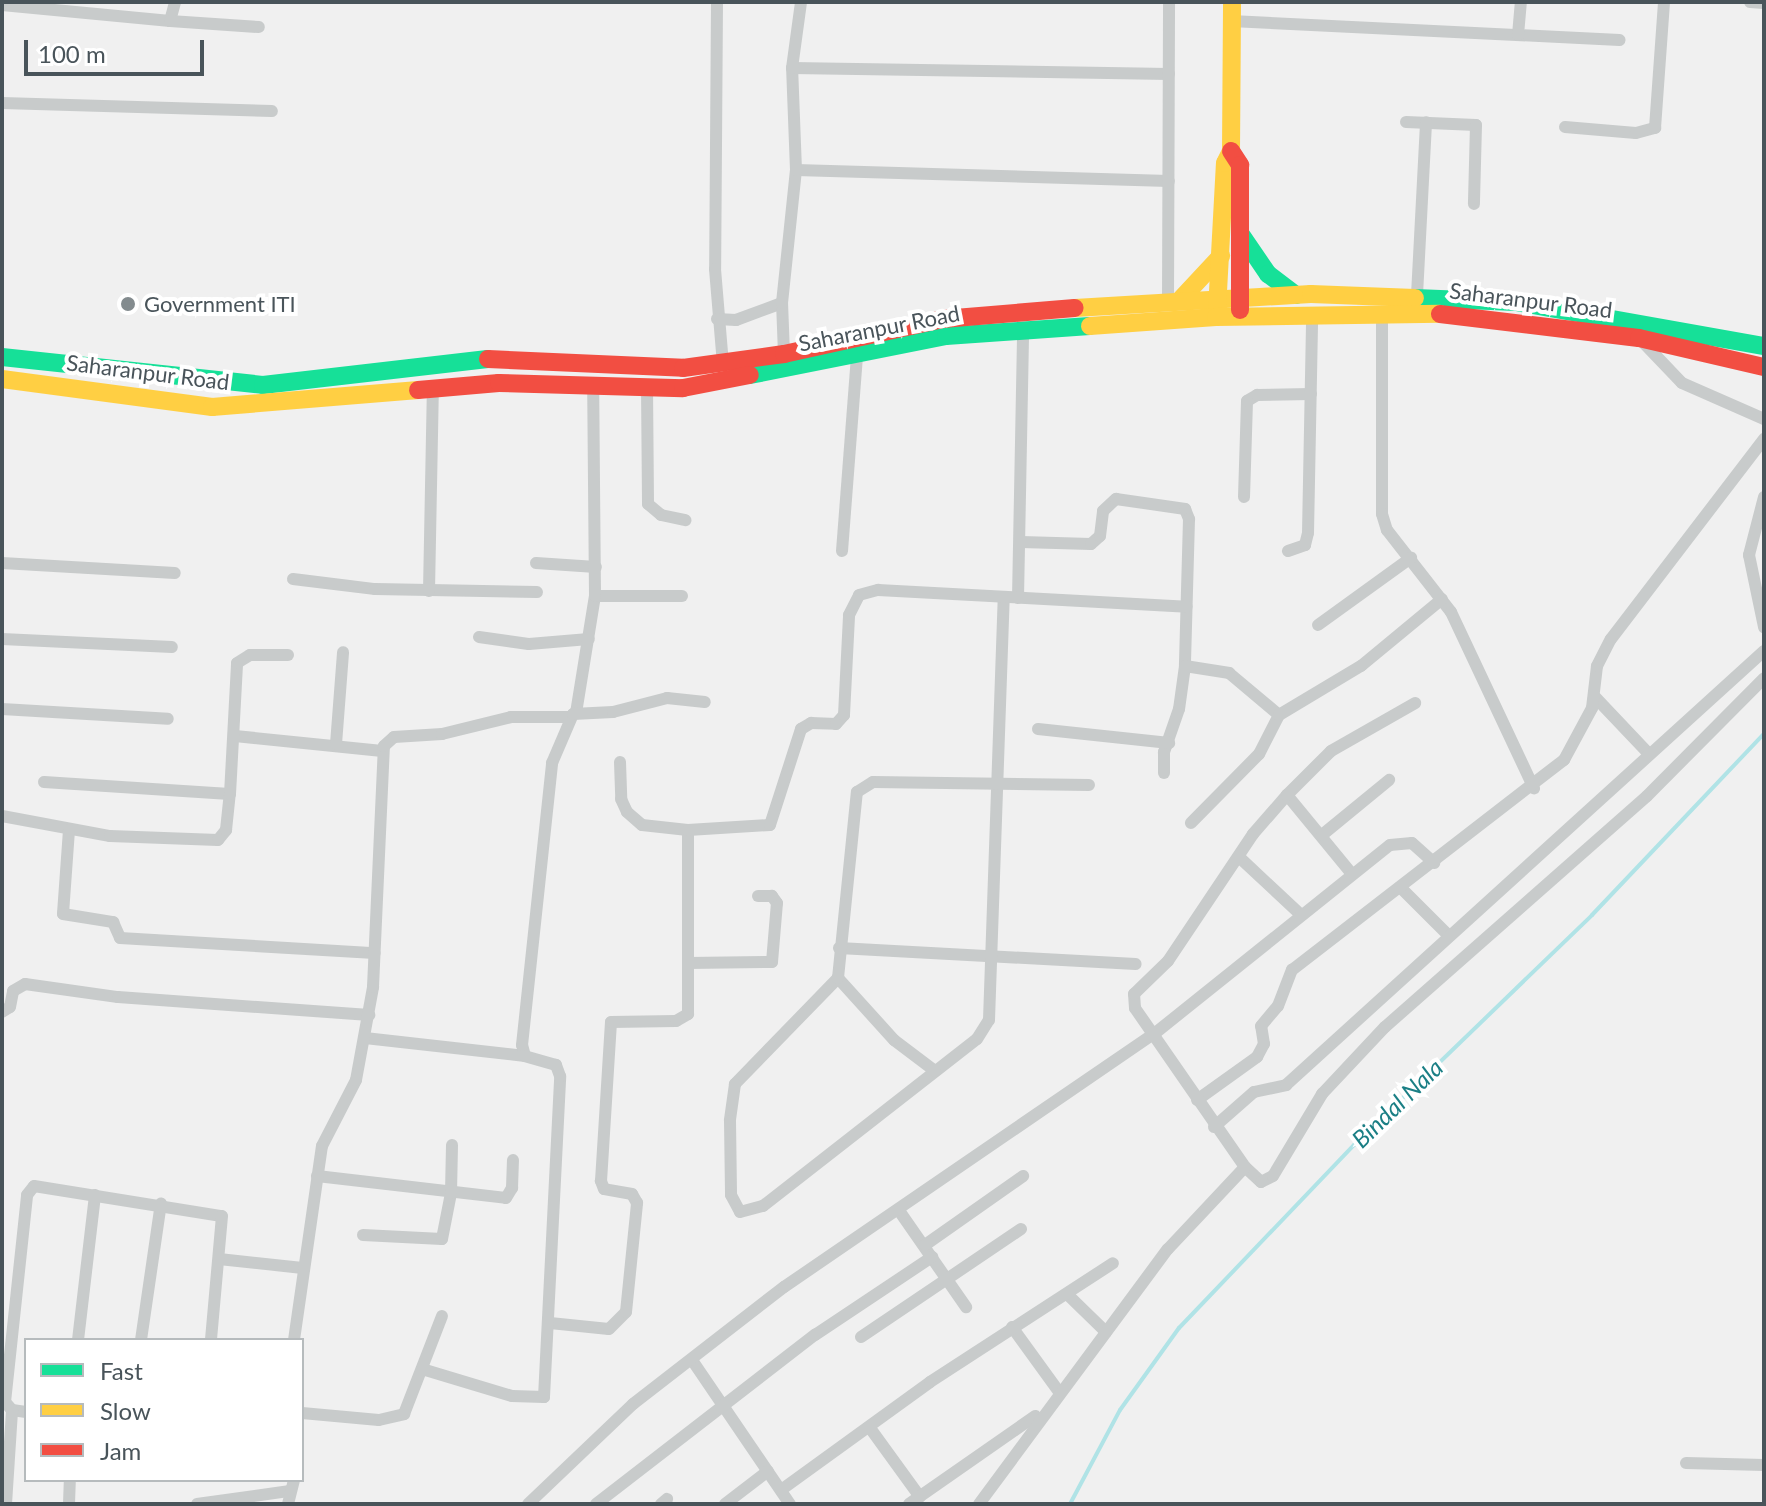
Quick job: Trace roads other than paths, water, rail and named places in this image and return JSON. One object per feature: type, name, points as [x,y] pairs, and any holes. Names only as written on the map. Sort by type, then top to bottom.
[{"type":"main road","points":[[1217,308],[1225,163],[1231,151],[1232,2]]},
{"type":"main road","points":[[1231,151],[1240,165],[1240,317]]},
{"type":"main road","points":[[1240,233],[1268,274],[1296,295]]},
{"type":"main road","points":[[1174,299],[1211,272],[1221,256]]},
{"type":"main road","name":"Saharanpur Road","points":[[2,379],[212,407],[433,386],[593,383],[647,387],[726,383],[857,355],[944,327],[1023,331],[1217,308],[1241,298],[1296,295],[1417,295],[1516,302],[1764,346]]},
{"type":"main road","name":"Saharanpur Road","points":[[2,357],[210,383],[263,385],[497,358],[683,368],[944,327],[1174,299],[1217,308],[1240,317],[1312,318],[1382,313],[1528,321],[1639,338],[1764,367]]},
{"type":"street","points":[[170,21],[175,2]]},
{"type":"street","points":[[717,2],[717,319],[723,364]]},
{"type":"street","points":[[784,354],[782,303],[796,170],[792,68],[801,2]]},
{"type":"street","points":[[1169,2],[1169,181],[1174,299]]},
{"type":"street","points":[[1518,35],[1521,2]]},
{"type":"street","points":[[1565,127],[1636,133],[1655,128],[1664,2]]},
{"type":"street","points":[[1750,2],[1764,3]]},
{"type":"street","points":[[2,5],[259,27]]},
{"type":"street","points":[[1231,21],[1620,40]]},
{"type":"street","points":[[792,68],[1169,74]]},
{"type":"street","points":[[2,103],[272,111]]},
{"type":"street","points":[[1406,122],[1476,125],[1474,204]]},
{"type":"street","points":[[1417,295],[1426,122]]},
{"type":"street","points":[[796,170],[1169,181]]},
{"type":"street","points":[[717,319],[736,320],[782,303]]},
{"type":"street","points":[[1382,313],[1379,496],[1387,530],[1442,599],[1534,788]]},
{"type":"street","points":[[1288,551],[1307,540],[1312,318]]},
{"type":"street","points":[[1631,321],[1639,338],[1682,383],[1764,419]]},
{"type":"street","points":[[1018,598],[1023,331]]},
{"type":"street","points":[[842,551],[857,355]]},
{"type":"street","points":[[525,1056],[548,784],[573,715],[595,596],[593,383]]},
{"type":"street","points":[[429,591],[433,386]]},
{"type":"street","points":[[647,387],[648,504],[654,512],[685,520]]},
{"type":"street","points":[[1244,497],[1247,401],[1257,395],[1311,394]]},
{"type":"street","points":[[1197,1100],[1257,1057],[1264,1044],[1261,1026],[1278,1006],[1292,970],[1534,788],[1564,760],[1595,697],[1597,666],[1618,628],[1764,439]]},
{"type":"street","points":[[1764,497],[1749,555],[1764,627]]},
{"type":"street","points":[[1021,542],[1091,544],[1100,536],[1103,511],[1116,499],[1181,507],[1189,519],[1185,666],[1164,773]]},
{"type":"street","points":[[1318,625],[1411,558]]},
{"type":"street","points":[[2,563],[175,573]]},
{"type":"street","points":[[536,563],[596,567]]},
{"type":"street","points":[[293,579],[429,591],[537,592]]},
{"type":"street","points":[[620,762],[621,799],[627,812],[642,825],[688,830],[770,825],[801,729],[811,723],[836,724],[844,715],[849,615],[859,595],[878,590],[1187,607]]},
{"type":"street","points":[[595,596],[682,596]]},
{"type":"street","points":[[1004,599],[995,784],[992,955],[983,1031],[756,1212],[740,1212],[731,1195],[730,1121],[735,1084],[838,978],[857,792],[873,782],[995,784],[1089,785]]},
{"type":"street","points":[[1191,823],[1259,754],[1279,715],[1361,666],[1442,599]]},
{"type":"street","points":[[479,637],[529,644],[589,639]]},
{"type":"street","points":[[2,639],[172,647]]},
{"type":"street","points":[[1214,1127],[1254,1092],[1286,1085],[1764,651]]},
{"type":"street","points":[[336,744],[343,652]]},
{"type":"street","points":[[2,816],[69,830],[213,842],[226,830],[235,736],[237,663],[250,655],[288,655]]},
{"type":"street","points":[[1185,666],[1229,673],[1279,715]]},
{"type":"street","points":[[1415,703],[1331,751],[1287,795],[1239,857],[1175,952],[1134,994],[1135,1008],[1214,1127],[1245,1167],[1261,1182],[1273,1176],[1322,1094],[1385,1027],[1647,796],[1764,678]]},
{"type":"street","points":[[1595,697],[1649,754]]},
{"type":"street","points":[[294,1338],[322,1146],[356,1080],[369,1015],[375,953],[382,751],[394,737],[442,734],[511,717],[613,712],[667,698],[705,702]]},
{"type":"street","points":[[2,709],[168,719]]},
{"type":"street","points":[[1038,729],[1169,743]]},
{"type":"street","points":[[235,736],[382,751]]},
{"type":"street","points":[[1322,835],[1389,780]]},
{"type":"street","points":[[44,782],[230,794]]},
{"type":"street","points":[[1287,795],[1351,873]]},
{"type":"street","points":[[69,830],[63,914],[113,922],[120,938],[375,953]]},
{"type":"street","points":[[550,1323],[609,1329],[626,1312],[637,1203],[632,1194],[604,1189],[601,1181],[610,1028],[617,1019],[685,1018],[688,830]]},
{"type":"street","points":[[528,1504],[633,1404],[784,1287],[900,1212],[1154,1034],[1351,873],[1402,840],[1434,863]]},
{"type":"street","points":[[1239,857],[1300,914]]},
{"type":"street","points":[[1400,887],[1448,935]]},
{"type":"street","points":[[688,963],[772,962],[778,908],[772,896],[758,896]]},
{"type":"street","points":[[839,948],[1136,964]]},
{"type":"street","points":[[838,978],[894,1040],[935,1071]]},
{"type":"street","points":[[2,1012],[10,1007],[13,991],[25,984],[118,997],[369,1015]]},
{"type":"street","points":[[365,1038],[525,1056],[556,1065],[560,1076],[546,1390],[539,1399],[422,1369]]},
{"type":"street","points":[[363,1235],[439,1242],[451,1193],[452,1145]]},
{"type":"street","points":[[317,1176],[506,1198],[512,1188],[513,1160]]},
{"type":"street","points":[[979,1504],[1045,1410],[1168,1249],[1245,1167]]},
{"type":"street","points":[[596,1504],[1023,1176]]},
{"type":"street","points":[[24,1412],[12,1410],[5,1402],[30,1189],[39,1185],[161,1203],[222,1216],[211,1338]]},
{"type":"street","points":[[78,1338],[95,1195]]},
{"type":"street","points":[[141,1338],[161,1203]]},
{"type":"street","points":[[900,1212],[966,1307]]},
{"type":"street","points":[[861,1337],[1021,1229]]},
{"type":"street","points":[[219,1259],[303,1268]]},
{"type":"street","points":[[781,1490],[1012,1327],[1068,1295],[1113,1263]]},
{"type":"street","points":[[1068,1295],[1106,1332]]},
{"type":"street","points":[[304,1413],[398,1417],[422,1369],[442,1316]]},
{"type":"street","points":[[1012,1327],[1059,1392]]},
{"type":"street","points":[[692,1360],[790,1504]]},
{"type":"street","points":[[6,1504],[12,1410]]},
{"type":"street","points":[[870,1428],[915,1500],[1045,1410]]},
{"type":"street","points":[[1686,1463],[1764,1465]]},
{"type":"street","points":[[725,1504],[768,1471]]},
{"type":"street","points":[[69,1504],[70,1482]]},
{"type":"street","points":[[197,1504],[291,1492]]},
{"type":"waterway","name":"Bindal Nala","points":[[1070,1504],[1120,1410],[1179,1328],[1354,1145],[1592,915],[1764,734]]},
{"type":"place","name":"Government ITI","points":[[128,304]]}]
